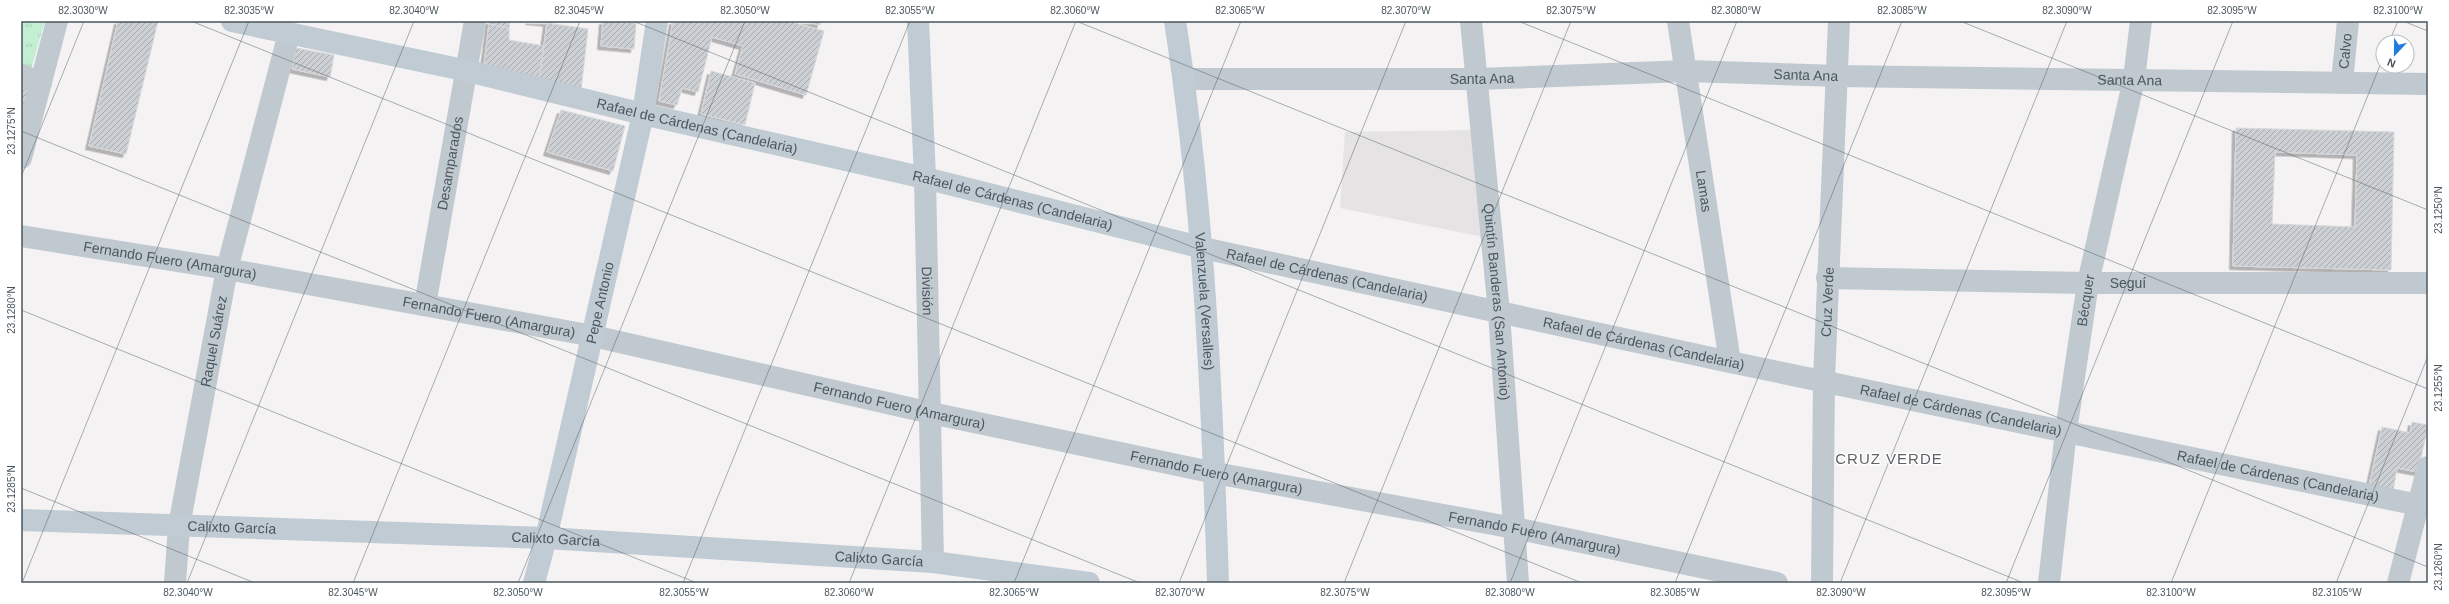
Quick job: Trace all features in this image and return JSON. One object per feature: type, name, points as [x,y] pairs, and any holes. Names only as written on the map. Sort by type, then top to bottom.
[{"type":"street","points":[[21,158],[57,21]]},
{"type":"street","name":"Rafael de Cárdenas (Candelaria)","points":[[232,21],[291,27],[643,114],[925,178],[1203,248],[1730,362],[1824,380],[2423,506]]},
{"type":"street","name":"Desamparados","points":[[425,305],[468,71],[475,21]]},
{"type":"street","name":"Pepe Antonio","points":[[534,583],[546,538],[593,336],[643,114],[657,21]]},
{"type":"street","name":"División","points":[[918,21],[925,178],[933,562]]},
{"type":"street","name":"Valenzuela (Versalles)","points":[[1174,21],[1184,79],[1203,248],[1215,473],[1218,583]]},
{"type":"street","name":"Quintín Banderas (San Antonio)","points":[[1471,21],[1478,79],[1499,313],[1518,583]]},
{"type":"street","name":"Lamas","points":[[1678,21],[1687,71],[1730,362]]},
{"type":"street","name":"Cruz Verde","points":[[1822,583],[1824,380],[1827,278],[1838,76],[1839,21]]},
{"type":"street","name":"Bécquer","points":[[2049,583],[2066,431],[2088,282],[2134,79],[2141,21]]},
{"type":"street","name":"Calvo","points":[[2342,82],[2348,21]]},
{"type":"street","name":"Raquel Suárez","points":[[175,583],[180,526],[227,270],[291,27]]},
{"type":"street","name":"Santa Ana","points":[[1184,79],[1478,79],[1687,71],[1838,76],[2428,84]]},
{"type":"street","points":[[21,75],[41,83]]},
{"type":"street","name":"Fernando Fuero (Amargura)","points":[[21,236],[227,270],[593,336],[931,413],[1215,473],[1514,528],[1777,583]]},
{"type":"street","name":"Seguí","points":[[1827,278],[2088,282],[2428,283]]},
{"type":"street","points":[[2398,583],[2423,506],[2428,467]]},
{"type":"street","name":"Calixto García","points":[[21,520],[546,538],[933,562],[1089,583]]},
{"type":"shaded area","points":[[1473,130],[1484,237],[1340,208],[1345,132]]},
{"type":"green space","points":[[21,21],[45,21],[31,69],[21,65]]},
{"type":"building","points":[[118,21],[158,21],[126,154],[89,146]]},
{"type":"building","points":[[489,21],[510,21],[509,28],[489,24]]},
{"type":"building","points":[[529,21],[552,21],[551,23]]},
{"type":"building","points":[[603,21],[636,23],[634,49],[601,46]]},
{"type":"building","points":[[673,21],[788,21],[824,31],[806,95],[735,74],[743,46],[712,37],[698,92],[682,88],[677,105],[659,101]]},
{"type":"building","points":[[805,21],[821,21],[820,25]]},
{"type":"building","points":[[547,23],[588,29],[581,90],[539,80]]},
{"type":"building","points":[[489,24],[509,28],[509,40],[544,46],[539,80],[484,65]]},
{"type":"building","points":[[296,48],[334,55],[330,77],[292,69]]},
{"type":"building","points":[[711,71],[755,83],[745,125],[701,114]]},
{"type":"building","points":[[21,86],[35,91],[21,126]]},
{"type":"building","points":[[561,110],[625,126],[613,171],[547,152]]},
{"type":"building","points":[[2236,128],[2394,132],[2391,270],[2233,266]],"holes":[[[2275,152],[2357,155],[2355,227],[2272,224]]]},
{"type":"building","points":[[2412,422],[2428,425],[2418,472],[2397,468],[2393,491],[2369,486],[2382,427],[2410,433]]},
{"type":"district","name":"CRUZ VERDE","points":[[1889,458]]}]
